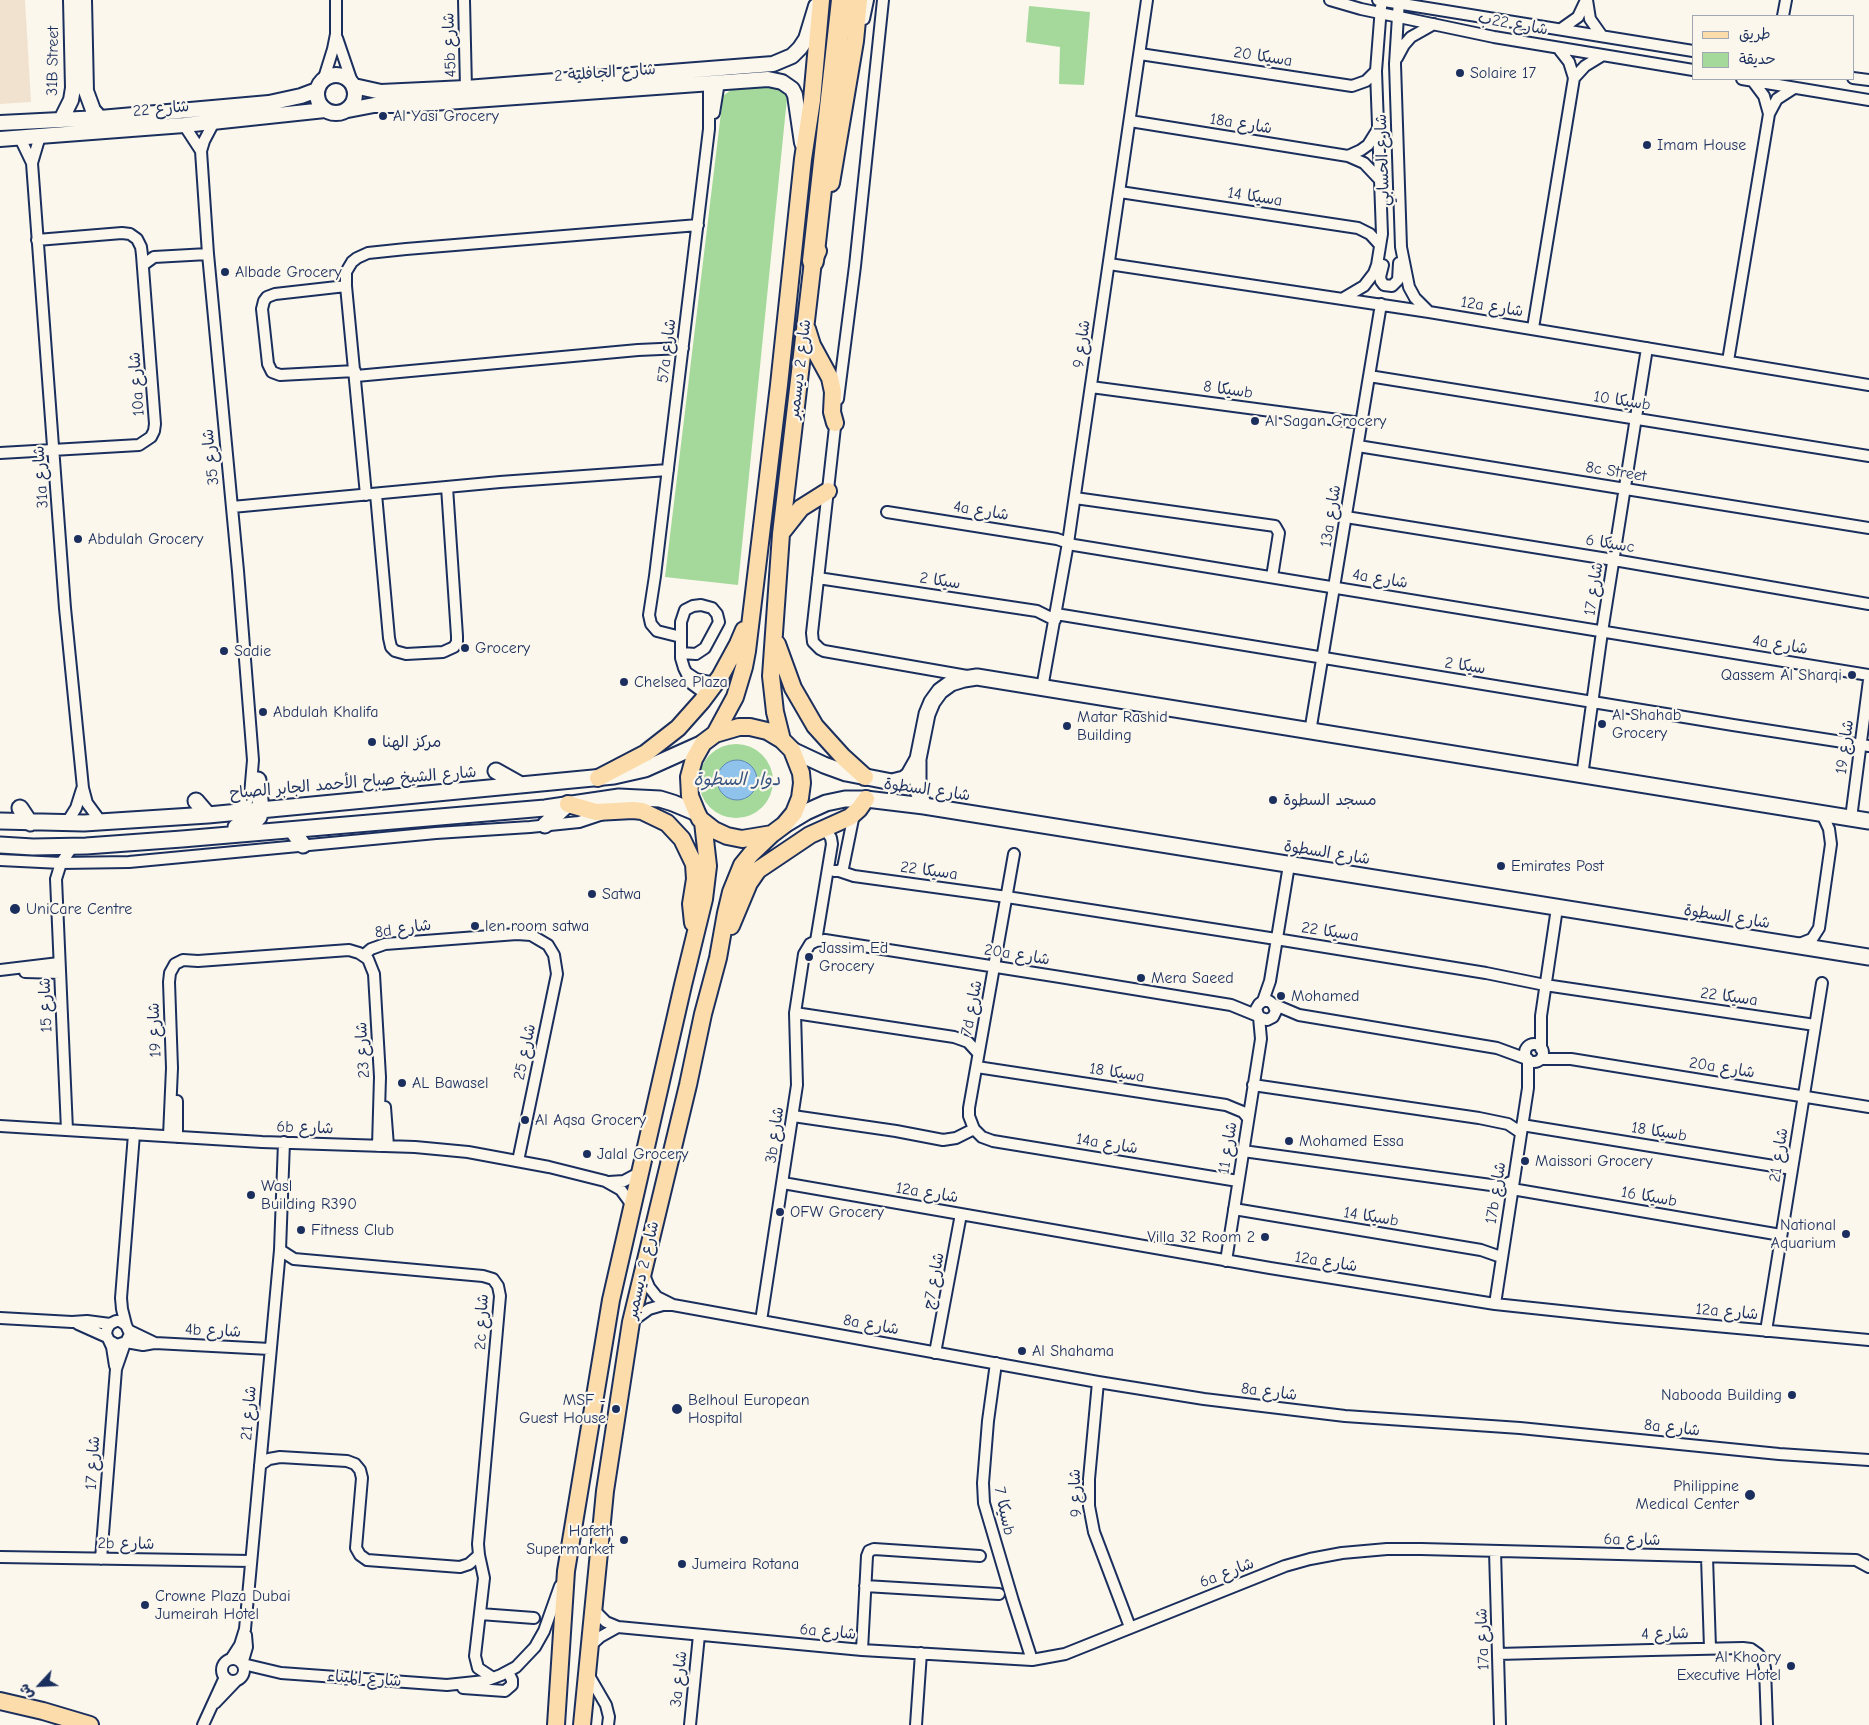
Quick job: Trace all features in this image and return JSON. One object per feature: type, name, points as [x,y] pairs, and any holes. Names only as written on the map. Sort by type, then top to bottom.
[{"type":"highway","points":[[813,261],[842,0]]},
{"type":"main road","name":"شارع 2 ديسمبر","points":[[709,738],[729,711],[740,682],[747,651],[779,385],[803,159],[812,100],[819,0]]},
{"type":"main road","name":"شارع 2 ديسمبر","points":[[787,745],[772,694],[771,676],[781,534],[813,261],[824,230],[855,41],[859,0]]},
{"type":"main road","points":[[806,322],[812,345],[830,378],[833,392],[832,412],[835,423]]},
{"type":"main road","points":[[781,534],[801,508],[828,491]]},
{"type":"main road","points":[[598,778],[630,762],[664,740],[690,716],[711,689],[738,644],[751,611]]},
{"type":"main road","points":[[774,635],[786,674],[805,710],[827,741],[865,777]]},
{"type":"main road","name":"شارع السطوة","points":[[787,745],[830,768],[865,777],[898,781],[909,775],[918,759],[927,714],[932,702],[940,691],[951,683],[977,678],[1869,821]]},
{"type":"main road","points":[[0,845],[32,847],[73,846],[182,840],[568,804],[605,798],[639,797],[673,803],[700,818],[714,830],[727,836],[742,839],[778,830],[794,813],[800,798],[801,773],[787,745],[767,731],[750,727],[739,727],[709,738],[694,759],[689,777],[690,796],[700,818]]},
{"type":"main road","name":"شارع الشيخ صباح الأحمد الجابر الصباح","points":[[0,821],[66,824],[208,815],[598,778],[644,769],[709,738]]},
{"type":"main road","points":[[918,759],[918,792],[924,806]]},
{"type":"main road","points":[[496,771],[521,785]]},
{"type":"main road","points":[[182,840],[190,833],[201,830],[252,824],[258,820],[261,810],[258,780]]},
{"type":"main road","name":"شارع السطوة","points":[[778,830],[806,812],[826,803],[845,799],[866,799],[924,806],[1869,957]]},
{"type":"main road","points":[[718,958],[749,883],[758,870],[824,827],[846,820],[854,814],[866,799]]},
{"type":"main road","points":[[196,801],[208,815]]},
{"type":"main road","points":[[568,804],[596,812],[633,810],[651,814],[667,823],[682,839],[692,857],[695,872],[691,904],[694,936]]},
{"type":"main road","points":[[545,825],[568,804]]},
{"type":"main road","points":[[20,808],[30,823]]},
{"type":"main road","name":"شارع 2 ديسمبر","points":[[556,1725],[566,1571],[611,1300],[704,899],[708,866],[700,818]]},
{"type":"main road","points":[[292,830],[303,845]]},
{"type":"main road","name":"شارع 2 ديسمبر","points":[[582,1725],[600,1532],[631,1322],[688,1085],[703,1014],[718,958],[726,913],[736,878],[751,854],[778,830]]},
{"type":"main road","points":[[588,1441],[595,1448],[593,1478],[598,1483],[606,1485]]},
{"type":"main road","points":[[578,1495],[592,1500],[591,1526],[595,1531],[600,1532]]},
{"type":"main road","points":[[3,1699],[90,1725]]},
{"type":"street","name":"31B Street","points":[[61,120],[71,100],[73,88],[71,0]]},
{"type":"street","name":"31B Street","points":[[84,0],[86,91],[91,105],[100,118]]},
{"type":"street","points":[[336,0],[336,34],[333,49],[320,84],[318,102],[325,110],[337,114],[348,110],[355,99],[353,84],[336,34]]},
{"type":"street","name":"45b شارع","points":[[464,0],[466,88]]},
{"type":"street","name":"شارع الجافلية 2","points":[[353,84],[381,92],[466,88],[773,64],[792,56],[800,48],[806,39],[819,0]]},
{"type":"street","points":[[855,41],[864,18],[868,0]]},
{"type":"street","points":[[818,578],[855,266],[883,0]]},
{"type":"street","name":"شارع 22ب","points":[[1330,0],[1494,37],[1692,70]]},
{"type":"street","name":"شارع 22ب","points":[[1378,0],[1692,51]]},
{"type":"street","name":"شارع الحسابي","points":[[1342,299],[1370,280],[1377,265],[1382,234],[1376,71],[1382,0]]},
{"type":"street","points":[[1425,0],[1445,10]]},
{"type":"street","points":[[1561,29],[1578,17],[1587,0]]},
{"type":"street","points":[[1587,0],[1590,18],[1602,36]]},
{"type":"street","points":[[1783,15],[1786,0]]},
{"type":"street","name":"شارع 9","points":[[1042,688],[1068,544],[1148,1]]},
{"type":"street","name":"شارع الحسابي","points":[[1399,2],[1395,64],[1401,246],[1409,287],[1415,298],[1429,312]]},
{"type":"street","points":[[1395,64],[1404,45],[1411,36],[1434,24]]},
{"type":"street","points":[[1533,328],[1574,78],[1569,62],[1558,48]]},
{"type":"street","name":"سيكا 20a","points":[[1140,54],[1352,86],[1362,84],[1376,71]]},
{"type":"street","points":[[1574,78],[1585,66],[1603,56]]},
{"type":"street","points":[[320,84],[339,75],[344,76],[353,84]]},
{"type":"street","name":"شارع الجافلية 2","points":[[348,110],[365,106],[404,105],[768,78],[777,79],[792,89],[797,101],[803,159]]},
{"type":"street","points":[[1854,78],[1869,80]]},
{"type":"street","points":[[1747,80],[1869,100]]},
{"type":"street","points":[[1747,80],[1764,96],[1769,114]]},
{"type":"street","name":"57a شارع","points":[[681,634],[661,633],[651,624],[649,615],[714,82]]},
{"type":"street","name":"شارع 22","points":[[0,123],[100,118],[269,103],[294,98],[320,84]]},
{"type":"street","points":[[1728,361],[1769,114],[1777,99],[1794,88]]},
{"type":"street","name":"شارع 22","points":[[0,139],[184,125],[325,110]]},
{"type":"street","name":"شارع 35","points":[[214,122],[201,151],[208,254],[253,760],[263,793],[276,808]]},
{"type":"street","name":"18a شارع","points":[[1130,122],[1348,156],[1364,163],[1380,180]]},
{"type":"street","name":"شارع 35","points":[[184,125],[201,151]]},
{"type":"street","points":[[1348,156],[1368,145],[1378,129]]},
{"type":"street","name":"31a شارع","points":[[40,136],[32,163],[65,608],[82,788],[87,803],[101,822]]},
{"type":"street","name":"31a شارع","points":[[20,138],[32,163]]},
{"type":"street","name":"سيكا 14a","points":[[1120,192],[1358,228],[1370,234],[1380,245]]},
{"type":"street","points":[[447,487],[457,642],[454,647],[443,652],[406,654],[395,651],[391,647],[389,638],[346,286],[346,272],[352,262],[362,254],[368,253],[698,225]]},
{"type":"street","name":"10a شارع","points":[[0,453],[140,445],[146,442],[154,431],[143,265],[141,247],[137,239],[130,234],[122,233],[37,240]]},
{"type":"street","points":[[1382,234],[1384,254],[1380,277],[1384,284],[1392,286],[1398,280],[1401,246]]},
{"type":"street","points":[[143,265],[154,257],[208,254]]},
{"type":"street","name":"12a شارع","points":[[1109,264],[1381,304],[1868,383]]},
{"type":"street","points":[[346,286],[275,294],[266,297],[262,305],[268,364],[272,372],[280,375],[356,373],[683,348]]},
{"type":"street","name":"13a شارع","points":[[1310,732],[1381,304]]},
{"type":"street","name":"شارع 17","points":[[1582,776],[1602,632],[1647,348]]},
{"type":"street","name":"سيكا 10b","points":[[1369,376],[1869,456]]},
{"type":"street","name":"سيكا 8b","points":[[1091,387],[1361,423]]},
{"type":"street","name":"8c Street","points":[[1358,446],[1869,528]]},
{"type":"street","points":[[232,507],[447,487],[668,470]]},
{"type":"street","points":[[1075,498],[1275,526],[1279,533],[1272,577]]},
{"type":"street","name":"4a شارع","points":[[887,512],[1057,538],[1068,544],[1869,675]]},
{"type":"street","name":"سيكا 6c","points":[[1346,517],[1614,560],[1869,604]]},
{"type":"street","name":"سيكا 2","points":[[818,578],[1037,611],[1055,617],[1592,701],[1733,726],[1865,745]]},
{"type":"street","name":"شارع السطوة","points":[[818,578],[812,633],[816,646],[824,651],[977,678]]},
{"type":"street","points":[[681,653],[696,654],[706,648],[718,625],[717,614],[709,606],[692,606],[683,614],[681,653],[686,672],[694,686],[711,689]]},
{"type":"street","points":[[686,672],[711,689]]},
{"type":"street","name":"شارع 19","points":[[1851,818],[1865,745],[1869,680]]},
{"type":"street","name":"شارع 35","points":[[237,812],[250,795],[253,760]]},
{"type":"street","name":"31a شارع","points":[[66,824],[76,808],[82,788]]},
{"type":"street","points":[[0,860],[47,863],[129,862],[303,845],[545,825],[586,820],[608,812]]},
{"type":"street","points":[[828,870],[839,871],[844,866],[854,814]]},
{"type":"street","points":[[1796,946],[1812,939],[1819,928],[1831,844],[1829,829],[1822,814]]},
{"type":"street","points":[[816,941],[832,841],[824,827]]},
{"type":"street","name":"شارع 15","points":[[66,1130],[56,879],[61,863],[73,846]]},
{"type":"street","name":"شارع 15","points":[[32,847],[47,863],[56,879]]},
{"type":"street","name":"7d شارع","points":[[974,1129],[969,1116],[969,1108],[1014,854]]},
{"type":"street","points":[[1267,1002],[1276,1011],[1272,1018],[1264,1020],[1258,1016],[1256,1010],[1267,1002],[1289,864]]},
{"type":"street","name":"سيكا 22a","points":[[839,871],[854,876],[1006,897],[1486,973],[1545,985],[1815,1025]]},
{"type":"street","name":"17b شارع","points":[[1528,1088],[1541,1055],[1541,1016],[1557,908]]},
{"type":"street","name":"8d شارع","points":[[177,967],[184,960],[344,950],[354,951],[364,956],[371,949],[385,944],[517,934],[531,935],[538,938],[551,950]]},
{"type":"street","name":"20a شارع","points":[[816,941],[825,940],[995,966],[1231,1005],[1258,1016]]},
{"type":"street","name":"3b شارع","points":[[761,1321],[798,1074],[794,1030],[795,1013],[804,954],[810,944],[816,941]]},
{"type":"street","name":"شارع 25","points":[[518,1161],[557,974],[556,961],[551,950]]},
{"type":"street","name":"شارع 23","points":[[364,956],[371,964],[374,974],[383,1146]]},
{"type":"street","name":"شارع 19","points":[[173,1137],[169,991],[177,967]]},
{"type":"street","points":[[2,970],[16,972],[60,968]]},
{"type":"street","name":"شارع 21","points":[[1766,1331],[1822,983]]},
{"type":"street","name":"20a شارع","points":[[1231,1005],[1267,1002],[1299,1015],[1497,1048],[1527,1059]]},
{"type":"street","points":[[795,1013],[954,1037],[968,1042],[978,1053]]},
{"type":"street","name":"20a شارع","points":[[1272,1018],[1299,1015]]},
{"type":"street","name":"شارع 11","points":[[1226,1261],[1261,1039],[1258,1016]]},
{"type":"street","name":"17b شارع","points":[[1529,1046],[1541,1016]]},
{"type":"street","name":"شارع 11","points":[[1261,1039],[1272,1018]]},
{"type":"street","points":[[1536,1045],[1541,1055],[1534,1062],[1527,1059],[1526,1051],[1529,1046],[1536,1045]]},
{"type":"street","name":"20a شارع","points":[[1497,1048],[1529,1046]]},
{"type":"street","name":"20a شارع","points":[[1541,1055],[1869,1107]]},
{"type":"street","name":"17b شارع","points":[[1495,1304],[1528,1088],[1527,1059]]},
{"type":"street","name":"سيكا 18a","points":[[977,1067],[1226,1105],[1242,1112],[1248,1118]]},
{"type":"street","name":"سيكا 18b","points":[[1253,1085],[1493,1121],[1521,1129],[1792,1169]]},
{"type":"street","points":[[793,1116],[881,1128],[943,1140],[956,1138],[974,1129]]},
{"type":"street","name":"6b شارع","points":[[0,1126],[288,1143],[442,1149],[518,1161],[606,1181],[624,1181],[641,1172]]},
{"type":"street","name":"14a شارع","points":[[974,1129],[982,1137],[993,1141],[1238,1181]]},
{"type":"street","points":[[72,1322],[94,1329],[117,1345],[125,1342],[129,1337],[121,1298],[134,1134]]},
{"type":"street","name":"شارع 21","points":[[243,1664],[247,1647],[245,1630],[280,1250],[283,1200],[282,1178],[288,1143]]},
{"type":"street","name":"سيكا 16b","points":[[1243,1151],[1491,1185],[1506,1184],[1781,1235]]},
{"type":"street","name":"6b شارع","points":[[606,1181],[621,1190],[632,1205]]},
{"type":"street","name":"12a شارع","points":[[783,1183],[1226,1261],[1495,1304],[1869,1340]]},
{"type":"street","name":"سيكا 14b","points":[[1234,1209],[1481,1250],[1501,1257]]},
{"type":"street","name":"شارع 7ج","points":[[935,1352],[961,1214]]},
{"type":"street","name":"2c شارع","points":[[280,1250],[294,1259],[488,1276],[496,1282],[500,1296],[478,1555],[484,1578],[475,1660],[481,1672],[493,1678]]},
{"type":"street","name":"8a شارع","points":[[643,1272],[652,1292],[673,1305]]},
{"type":"street","points":[[108,1339],[107,1329],[121,1298]]},
{"type":"street","name":"8a شارع","points":[[631,1322],[648,1310],[663,1305],[673,1305],[1098,1382],[1204,1399],[1301,1411],[1520,1428],[1779,1454],[1869,1460]]},
{"type":"street","points":[[0,1318],[111,1323],[120,1321],[128,1328]]},
{"type":"street","name":"4b شارع","points":[[128,1328],[155,1343]]},
{"type":"street","name":"شارع 17","points":[[108,1339],[116,1369]]},
{"type":"street","name":"شارع 17","points":[[101,1559],[116,1369],[125,1342]]},
{"type":"street","name":"4b شارع","points":[[125,1342],[143,1345],[155,1343],[270,1349]]},
{"type":"street","name":"سيكا 7b","points":[[996,1363],[988,1421],[983,1483],[984,1504],[1032,1660]]},
{"type":"street","name":"شارع 9","points":[[1098,1382],[1089,1479],[1089,1506],[1094,1532],[1130,1627]]},
{"type":"street","points":[[260,1465],[269,1459],[280,1457],[347,1461],[355,1464],[360,1470],[362,1478],[356,1548],[360,1556],[367,1560],[460,1567],[469,1564],[478,1555]]},
{"type":"street","points":[[862,1650],[867,1553],[874,1549],[980,1556]]},
{"type":"street","name":"6a شارع","points":[[593,1609],[606,1622],[618,1627],[862,1650],[1032,1660],[1065,1654],[1285,1566],[1320,1556],[1387,1550],[1856,1560],[1869,1555]]},
{"type":"street","name":"17a شارع","points":[[1494,1551],[1500,1725]]},
{"type":"street","points":[[1707,1557],[1710,1648]]},
{"type":"street","name":"2b شارع","points":[[0,1558],[251,1562]]},
{"type":"street","name":"6a شارع","points":[[1856,1560],[1869,1567]]},
{"type":"street","name":"شارع الميناء","points":[[447,1685],[477,1682],[493,1678],[508,1672],[523,1661],[540,1640],[566,1571]]},
{"type":"street","points":[[865,1586],[999,1594]]},
{"type":"street","points":[[480,1614],[534,1618]]},
{"type":"street","points":[[590,1646],[600,1636],[618,1627]]},
{"type":"street","name":"شارع 21","points":[[231,1659],[240,1645],[245,1630]]},
{"type":"street","name":"3a شارع","points":[[690,1725],[699,1636]]},
{"type":"street","name":"شارع 4","points":[[1498,1654],[1710,1648],[1751,1649],[1763,1660],[1765,1668],[1767,1725]]},
{"type":"street","points":[[916,1725],[921,1653]]},
{"type":"street","points":[[212,1705],[239,1679],[245,1671],[243,1664],[238,1660],[231,1659],[222,1668],[225,1677],[231,1681],[239,1679]]},
{"type":"street","name":"شارع الميناء","points":[[243,1664],[281,1673],[505,1691],[512,1685],[508,1672]]},
{"type":"street","points":[[587,1671],[606,1705],[609,1717],[608,1725]]},
{"type":"street","name":"شارع الميناء","points":[[239,1679],[281,1673]]},
{"type":"street","points":[[203,1725],[225,1677]]},
{"type":"shaded area","points":[[0,0],[25,0],[31,102],[0,104]]},
{"type":"green space","points":[[1029,6],[1090,12],[1084,85],[1059,84],[1060,47],[1026,42]]},
{"type":"green space","points":[[744,80],[786,88],[787,98],[738,585],[665,577],[723,96]]},
{"type":"green space","points":[[729,744],[743,744],[757,750],[767,760],[773,774],[771,795],[757,812],[743,818],[729,818],[715,812],[705,802],[699,788],[699,774],[705,760],[715,750]]},
{"type":"water","name":"دوار السطوة","points":[[737,760],[751,766],[757,780],[751,794],[737,800],[723,794],[717,780],[723,766]]},
{"type":"place","name":"Solaire 17","points":[[1460,73]]},
{"type":"place","name":"Al Yasi Grocery","points":[[383,116]]},
{"type":"place","name":"Imam House","points":[[1647,145]]},
{"type":"place","name":"Albade Grocery","points":[[225,272]]},
{"type":"place","name":"Al Sagan Grocery","points":[[1255,421]]},
{"type":"place","name":"Abdulah Grocery","points":[[78,539]]},
{"type":"place","name":"Grocery","points":[[465,648]]},
{"type":"place","name":"Sadie","points":[[224,651]]},
{"type":"place","name":"Qassem Al Sharqi","points":[[1852,675]]},
{"type":"place","name":"Chelsea Plaza","points":[[624,682]]},
{"type":"place","name":"Abdulah Khalifa","points":[[263,712]]},
{"type":"place","name":"Al Shahab Grocery","points":[[1602,724]]},
{"type":"place","name":"Matar Rashid Building","points":[[1067,726]]},
{"type":"place","name":"مركز الهنا","points":[[372,742]]},
{"type":"place","name":"مسجد السطوة","points":[[1273,800]]},
{"type":"place","name":"Emirates Post","points":[[1501,866]]},
{"type":"place","name":"Satwa","points":[[592,894]]},
{"type":"place","name":"UniCare Centre","points":[[15,909]]},
{"type":"place","name":"len room satwa","points":[[475,926]]},
{"type":"place","name":"Jassim Ed Grocery","points":[[809,957]]},
{"type":"place","name":"Mera Saeed","points":[[1141,978]]},
{"type":"place","name":"Mohamed","points":[[1281,996]]},
{"type":"place","name":"AL Bawasel","points":[[402,1083]]},
{"type":"place","name":"Al Aqsa Grocery","points":[[525,1120]]},
{"type":"place","name":"Mohamed Essa","points":[[1289,1141]]},
{"type":"place","name":"Jalal Grocery","points":[[587,1154]]},
{"type":"place","name":"Maissori Grocery","points":[[1525,1161]]},
{"type":"place","name":"Wasl Building R390","points":[[251,1195]]},
{"type":"place","name":"OFW Grocery","points":[[780,1212]]},
{"type":"place","name":"Fitness Club","points":[[301,1230]]},
{"type":"place","name":"National Aquarium","points":[[1846,1234]]},
{"type":"place","name":"Villa 32 Room 2","points":[[1265,1237]]},
{"type":"place","name":"Al Shahama","points":[[1022,1351]]},
{"type":"place","name":"Nabooda Building","points":[[1792,1395]]},
{"type":"place","name":"MSF - Guest House","points":[[616,1409]]},
{"type":"place","name":"Belhoul European Hospital","points":[[677,1409]]},
{"type":"place","name":"Philippine Medical Center","points":[[1750,1495]]},
{"type":"place","name":"Hafeth Supermarket","points":[[624,1540]]},
{"type":"place","name":"Jumeira Rotana","points":[[682,1564]]},
{"type":"place","name":"Crowne Plaza Dubai Jumeirah Hotel","points":[[145,1605]]},
{"type":"place","name":"Al Khoory Executive Hotel","points":[[1791,1666]]}]
